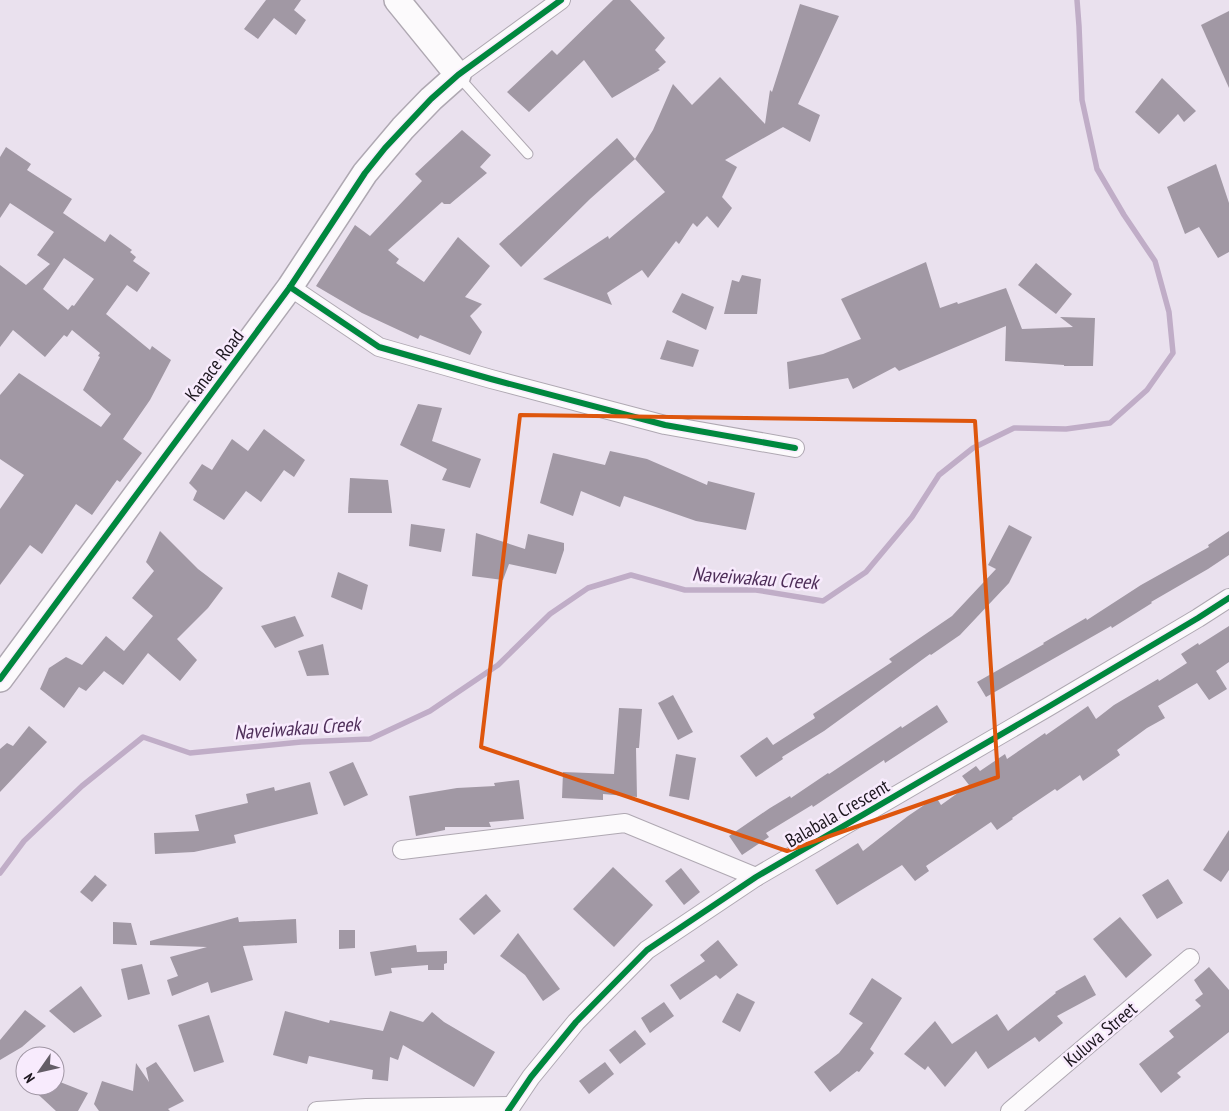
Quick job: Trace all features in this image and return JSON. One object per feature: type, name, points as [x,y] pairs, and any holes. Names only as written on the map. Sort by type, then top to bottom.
[{"type":"street","points":[[397,0],[458,75],[561,0]]},
{"type":"street","name":"Kanace Road","points":[[0,679],[290,287],[375,160],[431,99],[458,75]]},
{"type":"street","points":[[290,287],[379,347],[665,425],[795,448]]},
{"type":"street","name":"Balabala Crescent","points":[[509,1109],[530,1077],[576,1022],[647,950],[756,877],[1048,707],[1229,598]]},
{"type":"street","points":[[402,850],[625,823],[756,877]]},
{"type":"street","name":"Kuluva Street","points":[[1010,1111],[1190,958]]},
{"type":"street","points":[[317,1111],[366,1108],[509,1109]]},
{"type":"lane","points":[[458,75],[528,154]]},
{"type":"highlighted area","points":[[520,415],[975,421],[998,777],[787,851],[481,747]]},
{"type":"building","points":[[266,0],[301,0],[294,10],[306,20],[296,35],[274,18],[258,39],[244,29]]},
{"type":"building","points":[[613,0],[630,0],[665,38],[655,50],[666,62],[658,69],[660,70],[612,98],[584,60],[529,112],[507,92],[552,50],[557,55]]},
{"type":"building","points":[[800,4],[839,16],[798,104],[820,115],[810,142],[783,127],[725,160],[737,167],[722,197],[732,208],[718,228],[707,216],[697,227],[693,223],[679,244],[676,241],[648,278],[642,270],[607,293],[612,305],[543,279],[608,236],[609,239],[665,192],[635,159],[653,130],[673,84],[692,105],[720,77],[765,124],[770,90],[772,92]]},
{"type":"building","points":[[1229,11],[1229,88],[1201,25]]},
{"type":"building","points":[[1162,78],[1196,111],[1184,122],[1178,114],[1159,134],[1135,112]]},
{"type":"building","points":[[462,130],[491,155],[480,167],[487,173],[450,204],[442,202],[388,250],[399,259],[396,263],[424,282],[458,237],[490,266],[465,297],[482,304],[470,316],[482,332],[470,355],[420,335],[418,339],[362,313],[316,286],[355,225],[370,236],[422,181],[415,174]]},
{"type":"building","points":[[617,138],[635,159],[590,199],[521,267],[499,244]]},
{"type":"building","points":[[6,147],[31,164],[27,170],[72,199],[63,213],[105,242],[110,234],[132,250],[130,252],[136,257],[133,261],[150,273],[137,292],[127,285],[106,314],[150,350],[152,346],[171,360],[150,400],[123,439],[142,453],[120,482],[117,480],[92,515],[76,504],[42,554],[30,545],[0,585],[0,509],[24,475],[0,459],[0,395],[19,373],[101,427],[111,414],[83,390],[100,357],[98,356],[100,353],[72,330],[67,337],[64,335],[45,357],[13,330],[0,347],[0,265],[26,285],[50,264],[37,255],[54,232],[10,203],[0,218],[0,157]],"holes":[[[64,258],[94,279],[74,306],[72,305],[68,310],[43,289]]]},
{"type":"building","points":[[1216,164],[1229,203],[1229,252],[1218,258],[1199,227],[1185,234],[1167,187]]},
{"type":"building","points":[[926,262],[940,308],[1006,288],[1022,329],[1073,327],[1060,317],[1095,318],[1093,366],[1064,366],[1005,361],[1006,326],[899,371],[895,367],[853,389],[848,378],[789,389],[787,362],[823,354],[861,339],[841,299]]},
{"type":"building","points":[[1036,263],[1072,294],[1056,314],[1018,285]]},
{"type":"building","points":[[742,275],[761,279],[757,314],[724,314],[732,280],[739,282]]},
{"type":"building","points":[[682,293],[714,307],[706,330],[672,312]]},
{"type":"building","points":[[667,340],[699,350],[693,367],[660,359]]},
{"type":"building","points":[[418,404],[442,408],[432,441],[481,459],[470,488],[442,480],[447,469],[400,445]]},
{"type":"building","points":[[264,429],[305,460],[294,477],[284,470],[261,502],[246,491],[224,520],[193,500],[197,491],[189,483],[202,464],[212,470],[232,439],[248,451]]},
{"type":"building","points":[[610,451],[647,459],[707,485],[708,481],[755,493],[746,530],[696,521],[624,496],[620,507],[581,491],[573,516],[540,503],[553,453],[605,465]]},
{"type":"building","points":[[350,478],[388,480],[392,513],[348,513]]},
{"type":"building","points":[[411,524],[445,529],[441,552],[409,546]]},
{"type":"building","points":[[1009,525],[1032,537],[1009,583],[960,635],[930,654],[824,731],[782,757],[783,759],[756,777],[740,756],[767,737],[773,745],[815,718],[813,714],[892,662],[889,659],[952,616],[996,569],[988,565]]},
{"type":"building","points":[[160,531],[198,569],[223,588],[208,608],[177,639],[197,660],[180,681],[148,653],[123,685],[104,671],[86,691],[79,687],[64,708],[40,689],[49,668],[66,657],[82,665],[106,636],[124,651],[153,616],[132,598],[154,571],[146,562]]},
{"type":"building","points":[[1229,531],[1229,555],[1112,628],[1111,626],[986,697],[977,682],[1086,618],[1087,620],[1141,585],[1209,547],[1208,545]]},
{"type":"building","points":[[476,533],[525,549],[528,534],[564,543],[564,550],[556,574],[509,564],[503,580],[472,576]]},
{"type":"building","points":[[338,572],[368,585],[362,610],[331,597]]},
{"type":"building","points":[[295,616],[304,636],[275,648],[261,626]]},
{"type":"building","points":[[1229,626],[1229,662],[1216,671],[1227,689],[1209,700],[1197,683],[1158,706],[1165,718],[1147,728],[1117,750],[1120,755],[1083,781],[1080,775],[1057,791],[1055,789],[997,830],[991,822],[926,866],[929,871],[915,881],[902,865],[837,905],[815,870],[858,843],[863,851],[936,797],[941,805],[969,785],[962,776],[976,766],[980,771],[1005,754],[1007,759],[1088,706],[1096,719],[1114,705],[1158,679],[1159,681],[1187,663],[1181,654]]},
{"type":"building","points":[[323,644],[329,675],[307,676],[298,651]]},
{"type":"building","points":[[673,695],[693,732],[678,740],[658,703]]},
{"type":"building","points":[[937,705],[948,722],[885,763],[884,760],[813,807],[812,805],[766,833],[769,837],[742,855],[729,836],[770,808],[790,796],[791,798],[901,726],[902,728]]},
{"type":"building","points":[[619,708],[642,709],[639,748],[636,748],[637,797],[603,794],[603,800],[562,798],[563,772],[614,774]]},
{"type":"building","points":[[29,726],[47,742],[0,792],[0,749],[7,743],[13,746]]},
{"type":"building","points":[[676,754],[696,758],[689,800],[669,796]]},
{"type":"building","points":[[353,762],[368,795],[344,806],[329,772]]},
{"type":"building","points":[[519,780],[524,819],[489,822],[491,827],[445,827],[445,830],[416,836],[409,796],[457,788],[495,786],[494,783]]},
{"type":"building","points":[[310,782],[318,814],[234,835],[236,843],[194,852],[155,854],[154,833],[199,831],[195,815],[248,803],[246,794],[274,787],[275,791]]},
{"type":"building","points":[[1229,830],[1229,870],[1221,882],[1203,870]]},
{"type":"building","points":[[613,867],[653,905],[614,947],[573,909]]},
{"type":"building","points":[[681,868],[700,892],[684,905],[665,881]]},
{"type":"building","points":[[95,875],[107,885],[92,902],[80,892]]},
{"type":"building","points":[[1168,879],[1183,903],[1157,919],[1142,895]]},
{"type":"building","points":[[486,894],[501,911],[474,935],[459,919]]},
{"type":"building","points":[[238,917],[239,922],[296,919],[297,943],[243,946],[253,980],[211,993],[208,982],[172,996],[167,980],[178,976],[170,957],[207,947],[150,945],[150,941]]},
{"type":"building","points":[[1120,917],[1152,955],[1126,978],[1093,939]]},
{"type":"building","points":[[113,922],[131,923],[137,945],[113,944]]},
{"type":"building","points":[[339,930],[355,930],[355,948],[339,949]]},
{"type":"building","points":[[518,933],[560,989],[543,1001],[525,975],[500,956]]},
{"type":"building","points":[[718,940],[738,965],[720,979],[716,975],[680,1000],[670,985],[705,961],[700,955]]},
{"type":"building","points":[[416,945],[417,952],[447,951],[447,963],[444,964],[444,970],[428,970],[428,965],[391,968],[392,973],[375,976],[370,952]]},
{"type":"building","points":[[142,964],[150,994],[128,1000],[121,969]]},
{"type":"building","points":[[1209,967],[1229,990],[1229,1032],[1177,1073],[1181,1077],[1161,1093],[1139,1064],[1174,1037],[1169,1031],[1201,1006],[1195,1000],[1203,994],[1194,980]]},
{"type":"building","points":[[1085,975],[1096,995],[1057,1016],[1063,1023],[1039,1042],[1035,1037],[988,1069],[976,1051],[945,1087],[928,1066],[925,1070],[904,1054],[935,1021],[952,1044],[997,1014],[1008,1031],[1055,992]]},
{"type":"building","points":[[872,978],[902,998],[870,1049],[874,1053],[859,1072],[857,1071],[830,1092],[814,1072],[839,1053],[863,1023],[849,1014]]},
{"type":"building","points":[[81,986],[102,1016],[74,1033],[49,1011]]},
{"type":"building","points":[[737,993],[755,1002],[740,1032],[722,1022]]},
{"type":"building","points":[[664,1002],[674,1016],[650,1033],[641,1018]]},
{"type":"building","points":[[25,1010],[46,1026],[23,1046],[15,1046],[15,1051],[0,1060],[0,1040]]},
{"type":"building","points":[[285,1011],[329,1023],[330,1020],[383,1031],[390,1011],[423,1022],[432,1012],[444,1022],[495,1052],[474,1087],[403,1045],[398,1060],[390,1057],[388,1081],[372,1079],[373,1070],[309,1056],[307,1064],[273,1055]]},
{"type":"building","points":[[209,1015],[224,1062],[194,1072],[178,1025]]},
{"type":"building","points":[[635,1030],[646,1044],[620,1064],[609,1050]]},
{"type":"building","points":[[156,1062],[184,1101],[168,1109],[170,1111],[99,1111],[94,1104],[102,1081],[133,1091],[136,1063],[149,1082],[146,1068]]},
{"type":"building","points":[[605,1062],[614,1074],[589,1094],[579,1081]]},
{"type":"building","points":[[65,1084],[88,1093],[78,1111],[56,1111],[40,1096],[65,1096]]},
{"type":"waterway","name":"Naveiwakau Creek","points":[[0,873],[24,841],[82,786],[143,737],[190,753],[301,742],[370,739],[430,711],[498,665],[550,614],[588,588],[631,575],[685,590],[756,590],[823,601],[866,572],[912,517],[939,475],[973,448],[1014,428],[1066,429],[1110,423],[1147,390],[1173,353],[1169,312],[1155,261],[1124,215],[1097,169],[1082,100],[1077,0]]},
{"type":"cycle path","points":[[0,679],[290,287],[365,173],[385,148],[431,99],[458,75],[561,0]]},
{"type":"cycle path","points":[[290,287],[379,347],[665,425],[795,448]]},
{"type":"cycle path","points":[[508,1111],[531,1077],[576,1022],[647,950],[756,877],[1048,707],[1229,598]]}]
